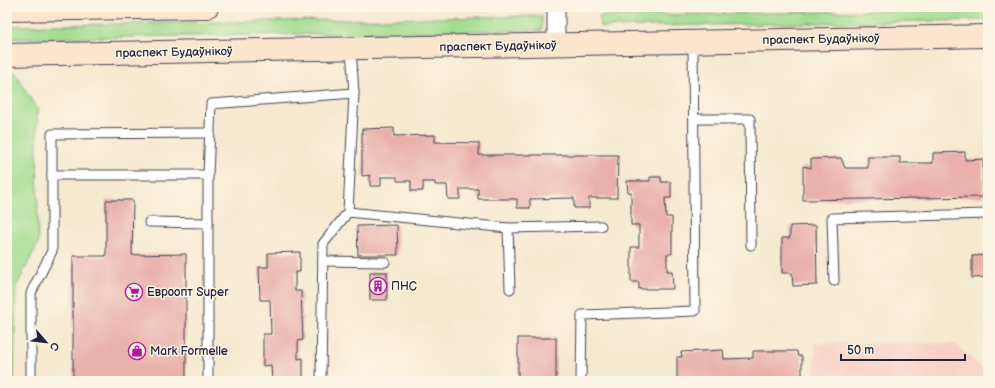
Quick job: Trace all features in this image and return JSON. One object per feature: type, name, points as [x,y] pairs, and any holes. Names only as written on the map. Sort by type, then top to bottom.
[{"type":"main road","points":[[7,10],[207,7]]},
{"type":"main road","name":"праспект Будаўнікоў","points":[[7,55],[988,36]]},
{"type":"street","points":[[556,7],[556,44]]},
{"type":"lane","points":[[581,381],[582,316],[695,311],[694,42]]},
{"type":"lane","points":[[320,381],[323,244],[348,212],[354,93],[352,48]]},
{"type":"lane","points":[[208,381],[208,175],[211,104],[354,93]]},
{"type":"lane","points":[[694,119],[750,119],[751,244]]},
{"type":"lane","points":[[31,381],[31,293],[52,251],[52,134],[210,133]]},
{"type":"lane","points":[[52,175],[208,175]]},
{"type":"lane","points":[[348,212],[508,228],[601,226]]},
{"type":"lane","points":[[834,281],[832,218],[988,214]]},
{"type":"lane","points":[[149,222],[208,223]]},
{"type":"lane","points":[[508,228],[510,289]]},
{"type":"lane","points":[[323,261],[385,262]]},
{"type":"shaded area","points":[[815,343],[955,344],[988,373],[988,381],[815,381]]},
{"type":"green space","points":[[988,9],[988,20],[600,27],[599,16]]},
{"type":"green space","points":[[542,16],[542,30],[7,39],[7,26]]},
{"type":"green space","points":[[14,71],[37,109],[38,243],[16,287],[14,381],[7,381],[7,72]]},
{"type":"building","points":[[394,128],[394,136],[435,135],[435,142],[479,143],[479,155],[618,155],[617,198],[589,198],[589,208],[574,208],[574,198],[530,199],[530,208],[517,208],[517,199],[478,199],[478,189],[460,189],[460,199],[448,199],[447,185],[435,185],[435,182],[423,182],[423,191],[411,191],[411,181],[397,181],[397,177],[381,177],[381,186],[370,186],[370,175],[362,176],[362,129]]},
{"type":"building","points":[[965,152],[965,160],[983,159],[983,197],[803,200],[803,166],[811,168],[811,159],[841,158],[845,168],[868,168],[868,157],[900,157],[900,163],[933,163],[933,153]]},
{"type":"building","points":[[650,177],[661,177],[661,182],[671,182],[671,198],[665,198],[666,217],[672,217],[672,254],[667,254],[667,271],[672,271],[673,289],[639,289],[639,282],[631,282],[631,247],[639,247],[639,225],[631,225],[631,192],[628,192],[627,181],[650,181]]},
{"type":"building","points":[[106,200],[133,200],[132,255],[186,254],[186,381],[73,381],[73,256],[106,256]]},
{"type":"building","points":[[397,225],[398,255],[358,255],[357,226]]},
{"type":"building","points":[[816,225],[817,285],[793,286],[792,273],[782,273],[782,238],[790,238],[790,226]]},
{"type":"building","points":[[300,252],[300,272],[295,272],[295,291],[301,291],[303,340],[298,341],[298,359],[303,358],[303,381],[272,381],[271,365],[263,366],[263,334],[271,334],[270,300],[260,300],[259,267],[268,267],[268,253]]},
{"type":"building","points":[[988,255],[988,277],[972,278],[972,256]]},
{"type":"building","name":"ПНС","points":[[370,272],[387,272],[387,300],[370,300]]},
{"type":"building","points":[[518,338],[556,338],[556,381],[518,381]]},
{"type":"building","points":[[723,350],[724,359],[753,358],[753,351],[797,351],[798,356],[802,356],[802,381],[677,381],[677,357],[682,357],[681,352]]},
{"type":"place","name":"ПНС","points":[[378,286]]},
{"type":"place","name":"Евроопт Super","points":[[134,292]]},
{"type":"place","name":"Mark Formelle","points":[[137,351]]}]
